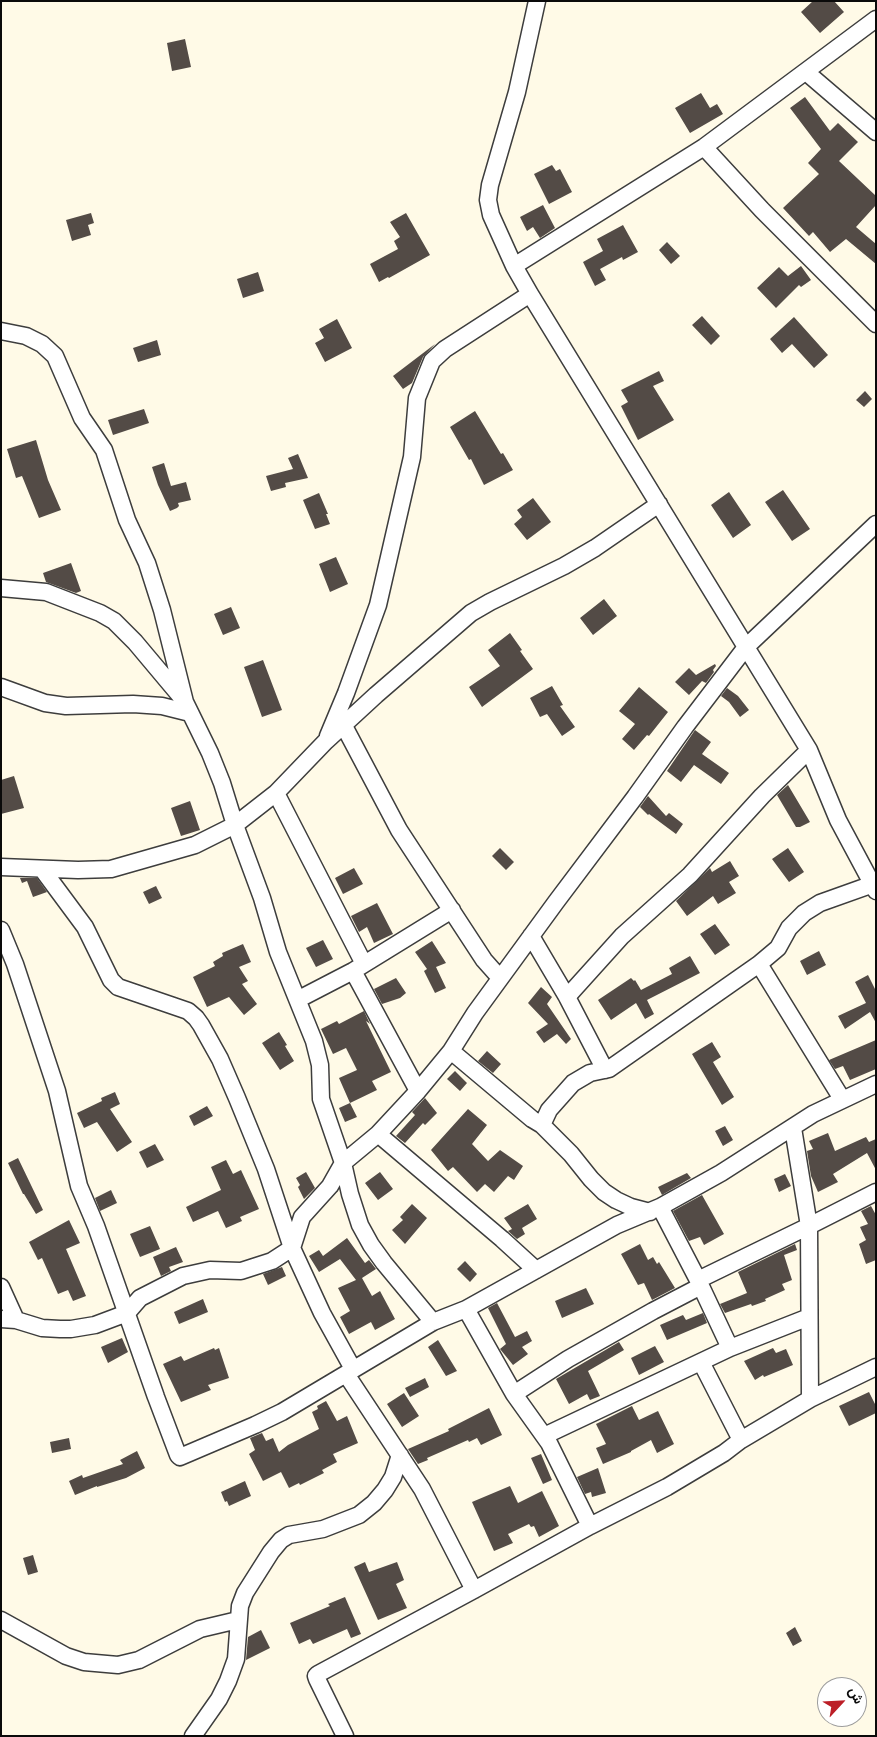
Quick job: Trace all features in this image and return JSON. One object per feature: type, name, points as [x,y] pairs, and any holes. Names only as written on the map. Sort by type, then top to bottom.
[{"type":"street","points":[[537,1],[517,92],[490,185],[488,200],[491,215],[514,266],[530,294],[809,750],[838,820],[875,886],[820,903],[804,913],[789,928],[778,948],[759,964],[606,1070],[590,1073],[573,1084],[549,1110],[542,1125]]},
{"type":"street","points":[[514,266],[704,147],[876,19]]},
{"type":"street","points":[[806,72],[876,132]]},
{"type":"street","points":[[704,147],[762,210],[876,324]]},
{"type":"street","points":[[326,741],[378,606],[412,457],[417,398],[424,376],[432,361],[445,349],[530,294]]},
{"type":"street","points":[[1,330],[26,336],[42,344],[55,356],[82,418],[104,450],[124,514],[148,563],[188,707],[213,760],[234,825],[262,898],[278,952],[299,999],[314,1041],[320,1065],[321,1099],[344,1163],[354,1210],[371,1245],[433,1322]]},
{"type":"street","points":[[1,867],[111,869],[195,845],[234,825],[276,793],[326,741],[376,695],[472,613],[595,548],[659,504]]},
{"type":"street","points":[[1,1287],[8,1319],[42,1328],[71,1329],[95,1325],[127,1313],[140,1298],[183,1276],[210,1270],[241,1271],[272,1261],[292,1248],[302,1216],[330,1186],[344,1163],[378,1134],[418,1091],[451,1051],[500,978],[746,647],[874,530]]},
{"type":"street","points":[[1,588],[46,592],[100,613],[114,621],[135,642],[188,707]]},
{"type":"street","points":[[1,686],[45,703],[66,706],[134,704],[188,707]]},
{"type":"street","points":[[344,726],[399,830],[484,960],[500,978]]},
{"type":"street","points":[[567,997],[622,936],[690,875],[762,796],[809,750]]},
{"type":"street","points":[[276,793],[418,1091]]},
{"type":"street","points":[[42,869],[85,927],[111,980],[118,987],[188,1012],[202,1025],[220,1059],[266,1169],[292,1248],[349,1371],[435,1512],[474,1590]]},
{"type":"street","points":[[299,999],[358,968],[452,910]]},
{"type":"street","points":[[2,932],[15,964],[57,1091],[77,1179],[96,1226],[156,1396],[180,1456],[282,1412],[433,1322],[466,1309],[616,1225],[655,1210],[721,1173],[813,1114],[876,1084]]},
{"type":"street","points":[[531,936],[567,997],[606,1070]]},
{"type":"street","points":[[759,964],[842,1099]]},
{"type":"street","points":[[451,1051],[532,1119],[542,1125],[571,1154],[604,1192],[623,1204],[655,1210],[700,1283],[730,1348]]},
{"type":"street","points":[[793,1128],[809,1226],[810,1399]]},
{"type":"street","points":[[378,1134],[536,1270]]},
{"type":"street","points":[[514,1394],[568,1359],[700,1283],[876,1192]]},
{"type":"street","points":[[466,1309],[514,1394],[544,1436],[590,1526]]},
{"type":"street","points":[[544,1436],[730,1348],[809,1317]]},
{"type":"street","points":[[702,1362],[742,1440]]},
{"type":"street","points":[[345,1736],[316,1676],[590,1526],[689,1475],[810,1399],[876,1367]]},
{"type":"street","points":[[194,1736],[219,1699],[228,1681],[236,1659],[240,1606],[245,1593],[271,1552],[281,1540],[289,1535],[323,1529],[359,1514],[374,1503],[393,1477],[400,1455]]},
{"type":"street","points":[[1,1620],[66,1656],[84,1662],[118,1665],[139,1660],[200,1629],[238,1620]]},
{"type":"building","points":[[813,1],[834,1],[844,12],[820,33],[801,12]]},
{"type":"building","points":[[185,39],[191,67],[172,71],[167,43]]},
{"type":"building","points":[[701,93],[710,108],[717,104],[723,114],[690,133],[675,108]]},
{"type":"building","points":[[805,97],[830,131],[838,123],[858,142],[839,161],[876,196],[876,205],[856,227],[876,244],[876,264],[846,239],[830,252],[813,232],[809,236],[783,208],[819,174],[808,163],[821,149],[790,108]]},
{"type":"building","points":[[552,165],[556,171],[560,169],[572,192],[549,204],[534,174]]},
{"type":"building","points":[[543,205],[555,228],[540,238],[533,227],[527,231],[520,217]]},
{"type":"building","points":[[91,213],[94,223],[88,225],[91,235],[72,241],[66,220]]},
{"type":"building","points":[[406,213],[430,255],[379,282],[370,264],[398,249],[394,241],[400,237],[390,222]]},
{"type":"building","points":[[623,225],[638,252],[623,260],[622,257],[600,269],[606,280],[595,286],[583,262],[603,251],[597,239]]},
{"type":"building","points":[[667,242],[680,256],[671,264],[659,250]]},
{"type":"building","points":[[801,266],[811,280],[801,287],[799,285],[776,308],[757,288],[779,267],[788,276]]},
{"type":"building","points":[[258,272],[264,291],[243,298],[237,279]]},
{"type":"building","points":[[702,316],[720,336],[711,345],[692,325]]},
{"type":"building","points":[[794,317],[828,355],[814,368],[792,344],[782,353],[770,339]]},
{"type":"building","points":[[337,319],[352,348],[325,362],[315,343],[324,338],[319,329]]},
{"type":"building","points":[[157,340],[161,355],[138,362],[133,348]]},
{"type":"building","points":[[435,344],[423,357],[412,383],[403,389],[393,376]]},
{"type":"building","points":[[659,371],[664,381],[653,386],[674,420],[638,440],[621,406],[628,402],[621,390]]},
{"type":"building","points":[[865,391],[872,399],[864,407],[856,400]]},
{"type":"building","points":[[144,409],[149,423],[113,435],[108,420]]},
{"type":"building","points":[[475,411],[513,470],[484,485],[471,459],[469,460],[450,427]]},
{"type":"building","points":[[36,440],[48,480],[61,510],[39,518],[22,476],[16,478],[7,449]]},
{"type":"building","points":[[298,454],[308,478],[285,483],[286,487],[271,491],[266,476],[293,469],[288,458]]},
{"type":"building","points":[[164,463],[171,486],[186,482],[191,500],[178,503],[179,506],[177,508],[170,511],[152,467]]},
{"type":"building","points":[[783,490],[810,529],[792,541],[765,502]]},
{"type":"building","points":[[729,492],[751,525],[733,538],[711,505]]},
{"type":"building","points":[[319,493],[330,524],[315,529],[303,500]]},
{"type":"building","points":[[533,498],[551,522],[527,540],[514,524],[522,517],[517,510]]},
{"type":"building","points":[[336,557],[348,584],[330,592],[319,564]]},
{"type":"building","points":[[71,563],[81,591],[76,593],[46,582],[43,573]]},
{"type":"building","points":[[604,599],[617,616],[593,635],[580,618]]},
{"type":"building","points":[[231,607],[240,628],[223,635],[214,614]]},
{"type":"building","points":[[510,633],[533,669],[482,707],[469,687],[500,666],[488,650]]},
{"type":"building","points":[[263,660],[282,710],[262,717],[244,667]]},
{"type":"building","points":[[715,664],[714,672],[706,683],[702,681],[689,695],[675,682],[689,668],[696,675]]},
{"type":"building","points":[[552,686],[563,705],[560,706],[575,727],[562,736],[547,714],[540,717],[530,698]]},
{"type":"building","points":[[639,687],[668,712],[649,736],[647,735],[634,750],[622,739],[635,724],[619,711]]},
{"type":"building","points":[[727,688],[738,696],[749,710],[740,717],[729,702],[721,696]]},
{"type":"building","points":[[695,730],[711,742],[702,754],[729,773],[721,784],[694,765],[681,782],[667,771]]},
{"type":"building","points":[[14,776],[24,808],[1,814],[1,780]]},
{"type":"building","points":[[788,785],[810,822],[800,827],[796,827],[777,795]]},
{"type":"building","points":[[648,796],[666,816],[669,813],[683,824],[676,834],[648,815],[640,807]]},
{"type":"building","points":[[190,801],[200,830],[181,836],[171,808]]},
{"type":"building","points":[[500,848],[514,862],[506,870],[492,856]]},
{"type":"building","points":[[788,848],[804,872],[789,882],[772,859]]},
{"type":"building","points":[[730,861],[739,876],[729,882],[736,893],[718,904],[713,896],[687,916],[676,901],[710,868],[712,872]]},
{"type":"building","points":[[354,868],[363,884],[343,894],[335,878]]},
{"type":"building","points":[[20,878],[37,878],[47,892],[33,897],[27,881],[22,883]]},
{"type":"building","points":[[156,886],[162,898],[149,904],[143,892]]},
{"type":"building","points":[[377,903],[393,934],[374,943],[367,927],[359,932],[351,916]]},
{"type":"building","points":[[715,924],[730,945],[715,955],[700,934]]},
{"type":"building","points":[[323,940],[333,959],[316,967],[306,948]]},
{"type":"building","points":[[432,941],[446,963],[436,967],[446,988],[435,993],[424,971],[427,969],[415,952]]},
{"type":"building","points":[[243,944],[251,962],[239,967],[248,981],[242,984],[257,1004],[244,1015],[229,997],[207,1007],[193,977],[215,966],[213,962],[223,956],[222,953]]},
{"type":"building","points":[[819,951],[826,965],[807,975],[800,961]]},
{"type":"building","points":[[690,956],[700,973],[647,1000],[654,1014],[645,1019],[636,1003],[611,1020],[598,1000],[631,978],[635,980],[641,990],[672,974],[669,968]]},
{"type":"building","points":[[868,975],[876,991],[876,1023],[870,1012],[845,1029],[838,1016],[866,1003],[855,982]]},
{"type":"building","points":[[396,978],[406,993],[400,998],[382,1004],[374,989]]},
{"type":"building","points":[[541,987],[552,997],[547,1004],[571,1039],[566,1044],[557,1034],[544,1043],[536,1032],[548,1024],[528,1003]]},
{"type":"building","points":[[364,1011],[370,1024],[366,1021],[391,1072],[372,1081],[377,1090],[350,1103],[339,1078],[357,1070],[346,1048],[333,1054],[321,1029],[337,1021],[339,1024]]},
{"type":"building","points":[[279,1032],[294,1061],[280,1070],[262,1043]]},
{"type":"building","points":[[876,1040],[876,1069],[850,1080],[843,1066],[835,1069],[829,1060]]},
{"type":"building","points":[[712,1042],[721,1057],[713,1062],[734,1097],[722,1105],[692,1054]]},
{"type":"building","points":[[487,1051],[501,1064],[493,1073],[478,1061]]},
{"type":"building","points":[[455,1071],[467,1083],[460,1091],[447,1079]]},
{"type":"building","points":[[115,1092],[120,1104],[110,1109],[132,1142],[117,1152],[97,1122],[84,1128],[77,1113],[102,1101],[101,1098]]},
{"type":"building","points":[[425,1098],[437,1113],[425,1125],[423,1123],[405,1143],[396,1136],[415,1115],[412,1112]]},
{"type":"building","points":[[350,1103],[357,1117],[345,1122],[339,1108]]},
{"type":"building","points":[[207,1106],[213,1116],[194,1126],[189,1116]]},
{"type":"building","points":[[468,1109],[487,1125],[472,1144],[488,1161],[500,1150],[523,1166],[514,1180],[508,1176],[494,1192],[485,1184],[477,1192],[453,1167],[448,1171],[431,1150]]},
{"type":"building","points":[[725,1126],[733,1140],[723,1146],[715,1131]]},
{"type":"building","points":[[828,1133],[835,1151],[866,1137],[869,1142],[876,1139],[876,1170],[867,1153],[833,1174],[838,1182],[818,1192],[811,1176],[807,1151],[813,1149],[809,1141]]},
{"type":"building","points":[[155,1144],[164,1160],[147,1168],[139,1152]]},
{"type":"building","points":[[18,1158],[43,1210],[36,1214],[23,1194],[8,1163]]},
{"type":"building","points":[[226,1160],[233,1174],[241,1170],[259,1209],[240,1217],[242,1221],[226,1228],[218,1211],[193,1222],[186,1207],[221,1190],[211,1167]]},
{"type":"building","points":[[306,1172],[315,1188],[304,1199],[296,1178]]},
{"type":"building","points":[[380,1172],[393,1189],[378,1200],[365,1183]]},
{"type":"building","points":[[687,1173],[691,1178],[662,1195],[658,1187]]},
{"type":"building","points":[[785,1174],[791,1186],[779,1192],[774,1179]]},
{"type":"building","points":[[111,1190],[117,1203],[100,1211],[95,1198]]},
{"type":"building","points":[[702,1195],[724,1234],[704,1245],[700,1237],[689,1241],[673,1211]]},
{"type":"building","points":[[412,1204],[427,1218],[405,1244],[392,1230],[403,1220],[400,1217]]},
{"type":"building","points":[[528,1204],[537,1219],[522,1228],[525,1234],[517,1239],[508,1231],[512,1229],[504,1218]]},
{"type":"building","points":[[871,1206],[876,1215],[876,1260],[866,1264],[859,1244],[866,1240],[860,1227],[868,1224],[861,1211]]},
{"type":"building","points":[[69,1220],[80,1243],[66,1249],[86,1296],[73,1301],[68,1290],[58,1294],[42,1258],[38,1260],[29,1242]]},
{"type":"building","points":[[150,1226],[160,1249],[140,1257],[130,1234]]},
{"type":"building","points":[[347,1238],[365,1263],[369,1260],[376,1269],[362,1278],[372,1296],[380,1291],[395,1319],[375,1330],[371,1322],[349,1334],[340,1317],[350,1311],[338,1288],[356,1280],[340,1259],[319,1272],[309,1256],[319,1250],[323,1256]]},
{"type":"building","points":[[640,1244],[648,1260],[653,1257],[657,1264],[659,1262],[675,1288],[652,1300],[644,1283],[638,1285],[621,1254]]},
{"type":"building","points":[[795,1244],[797,1250],[784,1255],[792,1280],[782,1284],[785,1290],[765,1299],[766,1301],[725,1313],[720,1304],[747,1293],[738,1272]]},
{"type":"building","points":[[176,1247],[183,1262],[169,1267],[171,1271],[161,1276],[153,1257]]},
{"type":"building","points":[[465,1261],[477,1274],[470,1282],[457,1269]]},
{"type":"building","points":[[282,1267],[286,1276],[268,1285],[263,1274]]},
{"type":"building","points":[[586,1288],[594,1304],[562,1318],[555,1301]]},
{"type":"building","points":[[203,1299],[208,1312],[179,1324],[174,1312]]},
{"type":"building","points":[[497,1303],[515,1337],[527,1331],[532,1341],[522,1347],[528,1354],[513,1365],[500,1349],[506,1344],[488,1308]]},
{"type":"building","points":[[703,1313],[707,1323],[667,1340],[660,1325],[683,1315],[686,1320]]},
{"type":"building","points":[[122,1338],[128,1352],[108,1363],[101,1347]]},
{"type":"building","points":[[438,1340],[457,1371],[446,1376],[428,1347]]},
{"type":"building","points":[[619,1342],[624,1350],[588,1371],[600,1396],[590,1400],[587,1394],[569,1404],[556,1379]]},
{"type":"building","points":[[655,1346],[664,1362],[639,1375],[631,1358]]},
{"type":"building","points":[[214,1348],[215,1350],[219,1348],[229,1378],[208,1385],[211,1390],[181,1402],[163,1364],[181,1356],[184,1361]]},
{"type":"building","points":[[773,1348],[776,1353],[786,1349],[793,1365],[764,1377],[763,1375],[755,1380],[744,1361]]},
{"type":"building","points":[[425,1378],[429,1387],[410,1397],[405,1388]]},
{"type":"building","points":[[869,1392],[876,1406],[876,1413],[849,1426],[839,1406]]},
{"type":"building","points":[[404,1393],[419,1416],[402,1427],[387,1404]]},
{"type":"building","points":[[326,1401],[337,1421],[347,1416],[358,1443],[333,1454],[337,1462],[322,1470],[324,1473],[300,1485],[299,1483],[289,1488],[281,1472],[263,1481],[249,1454],[255,1450],[250,1438],[262,1433],[266,1441],[273,1438],[279,1452],[288,1445],[319,1429],[312,1412],[318,1409],[317,1406]]},
{"type":"building","points":[[632,1406],[639,1420],[658,1411],[674,1444],[657,1453],[651,1440],[631,1452],[603,1464],[596,1448],[606,1444],[596,1424]]},
{"type":"building","points":[[489,1408],[502,1435],[481,1445],[477,1438],[469,1442],[468,1440],[427,1458],[428,1460],[418,1464],[408,1449],[449,1431],[448,1429]]},
{"type":"building","points":[[69,1438],[71,1449],[52,1453],[50,1442]]},
{"type":"building","points":[[137,1451],[145,1468],[126,1478],[97,1486],[75,1495],[69,1481],[82,1475],[83,1478],[123,1464],[120,1460]]},
{"type":"building","points":[[541,1454],[552,1480],[543,1484],[531,1458]]},
{"type":"building","points":[[598,1468],[606,1493],[592,1497],[591,1492],[585,1494],[577,1477]]},
{"type":"building","points":[[245,1481],[251,1496],[229,1506],[221,1492]]},
{"type":"building","points":[[510,1486],[518,1503],[542,1491],[559,1526],[539,1537],[534,1526],[531,1527],[529,1524],[508,1534],[513,1543],[494,1551],[472,1502]]},
{"type":"building","points":[[33,1555],[38,1572],[28,1575],[23,1558]]},
{"type":"building","points":[[365,1562],[369,1572],[397,1562],[404,1580],[396,1584],[407,1608],[378,1620],[354,1567]]},
{"type":"building","points":[[345,1597],[361,1634],[351,1638],[347,1629],[313,1644],[310,1639],[299,1644],[290,1623],[330,1606],[328,1604]]},
{"type":"building","points":[[795,1627],[802,1641],[793,1646],[786,1633]]},
{"type":"building","points":[[261,1630],[270,1648],[246,1660],[248,1637]]}]
